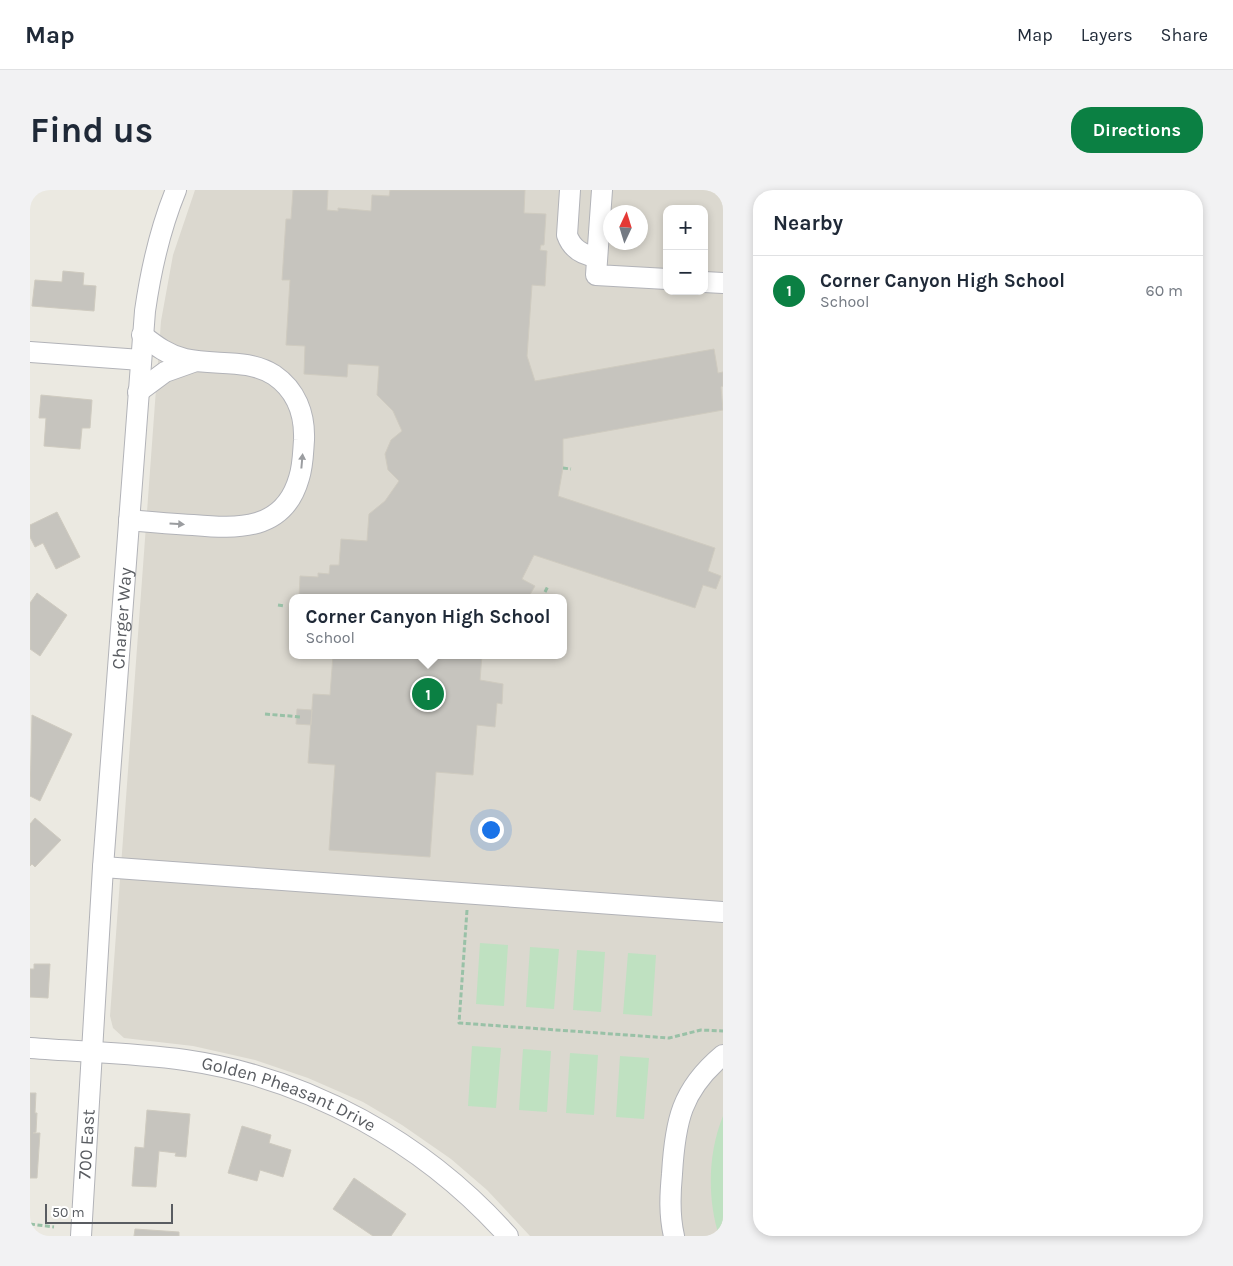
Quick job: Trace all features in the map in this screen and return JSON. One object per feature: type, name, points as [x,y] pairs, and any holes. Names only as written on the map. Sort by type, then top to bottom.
[{"type":"street","name":"Charger Way","points":[[92,1052],[103,867],[142,335],[155,254],[162,226],[176,190]]},
{"type":"street","points":[[570,190],[567,234],[569,240],[583,254],[597,257]]},
{"type":"street","points":[[602,190],[596,274],[663,280]]},
{"type":"street","points":[[708,282],[723,283]]},
{"type":"street","points":[[129,520],[226,528],[247,527],[267,519],[277,513],[287,502],[297,484],[301,470],[304,431],[300,409],[289,389],[274,375],[254,366],[198,361],[166,352],[142,335]]},
{"type":"street","points":[[30,352],[141,360]]},
{"type":"street","points":[[138,392],[165,372],[198,361]]},
{"type":"street","points":[[103,867],[723,912]]},
{"type":"street","name":"Golden Pheasant Drive","points":[[30,1048],[162,1057],[215,1066],[268,1080],[325,1102],[382,1131],[432,1164],[478,1204],[508,1236]]},
{"type":"street","name":"700 East","points":[[81,1236],[92,1052]]},
{"type":"street","points":[[674,1236],[670,1196],[677,1122],[683,1104],[697,1080],[723,1055]]},
{"type":"path","points":[[564,468],[571,469]]},
{"type":"path","points":[[545,592],[548,586]]},
{"type":"path","points":[[278,606],[284,606]]},
{"type":"path","points":[[265,714],[301,716]]},
{"type":"path","points":[[468,894],[459,1023],[669,1038],[702,1030],[723,1031]]},
{"type":"path","points":[[30,1224],[54,1226]]},
{"type":"shaded area","points":[[195,190],[723,190],[723,1236],[530,1236],[487,1190],[451,1159],[402,1125],[363,1102],[308,1078],[255,1060],[193,1046],[124,1038],[113,1028],[110,1016],[161,321],[173,255]]},
{"type":"green space","points":[[480,943],[508,945],[504,1006],[476,1004]]},
{"type":"green space","points":[[530,947],[559,949],[554,1009],[526,1007]]},
{"type":"green space","points":[[577,950],[605,952],[601,1012],[573,1010]]},
{"type":"green space","points":[[628,953],[656,955],[652,1016],[623,1014]]},
{"type":"green space","points":[[472,1046],[501,1048],[496,1108],[468,1106]]},
{"type":"green space","points":[[523,1049],[551,1051],[547,1112],[519,1110]]},
{"type":"green space","points":[[570,1053],[598,1055],[594,1115],[566,1113]]},
{"type":"green space","points":[[620,1056],[649,1058],[644,1119],[616,1117]]},
{"type":"green space","points":[[723,1116],[723,1236],[719,1236],[712,1206],[711,1176],[714,1145]]},
{"type":"building","points":[[293,190],[328,190],[327,210],[338,211],[338,208],[371,211],[372,195],[389,196],[390,190],[525,190],[524,213],[546,214],[544,245],[541,245],[540,250],[547,251],[545,286],[532,285],[527,356],[535,381],[714,349],[718,373],[723,372],[723,386],[721,387],[723,410],[563,439],[563,468],[558,496],[715,548],[708,571],[721,576],[716,589],[703,585],[695,608],[534,555],[522,579],[535,586],[530,594],[299,594],[300,576],[318,577],[318,573],[329,574],[330,565],[339,565],[341,539],[367,541],[369,514],[385,501],[399,481],[388,470],[385,454],[391,440],[402,431],[393,411],[377,395],[379,366],[348,364],[347,377],[304,374],[305,346],[286,345],[290,280],[282,280],[286,219],[291,219]]},
{"type":"building","points":[[63,271],[84,273],[83,285],[96,286],[94,311],[32,306],[35,280],[62,282]]},
{"type":"building","points":[[41,395],[92,400],[90,428],[82,428],[80,449],[44,446],[46,418],[39,418]]},
{"type":"building","points":[[57,512],[80,557],[56,569],[43,543],[35,547],[30,537],[30,525]]},
{"type":"building","points":[[37,593],[67,615],[40,656],[30,649],[30,603]]},
{"type":"building","points":[[333,659],[482,659],[480,680],[503,684],[502,704],[497,703],[495,727],[477,725],[473,775],[436,772],[430,857],[329,850],[335,765],[308,763],[313,694],[330,695]]},
{"type":"building","points":[[297,709],[312,710],[311,725],[296,724]]},
{"type":"building","points":[[32,715],[72,734],[40,801],[30,796]]},
{"type":"building","points":[[35,818],[61,840],[35,867],[32,864],[30,866],[30,824]]},
{"type":"building","points":[[34,964],[50,964],[48,998],[30,997],[30,969],[34,969]]},
{"type":"building","points":[[30,1093],[36,1093],[36,1132],[33,1133],[40,1133],[37,1178],[30,1178]]},
{"type":"building","points":[[147,1110],[190,1114],[186,1157],[175,1156],[176,1153],[159,1151],[156,1187],[132,1186],[135,1147],[144,1148]]},
{"type":"building","points":[[242,1126],[271,1135],[269,1143],[291,1150],[283,1177],[260,1170],[257,1181],[228,1173]]},
{"type":"building","points":[[354,1178],[406,1214],[391,1236],[373,1236],[333,1209]]},
{"type":"building","points":[[135,1229],[179,1232],[179,1236],[134,1236]]},
{"type":"place","name":"Corner Canyon High School","points":[[428,694]]}]
